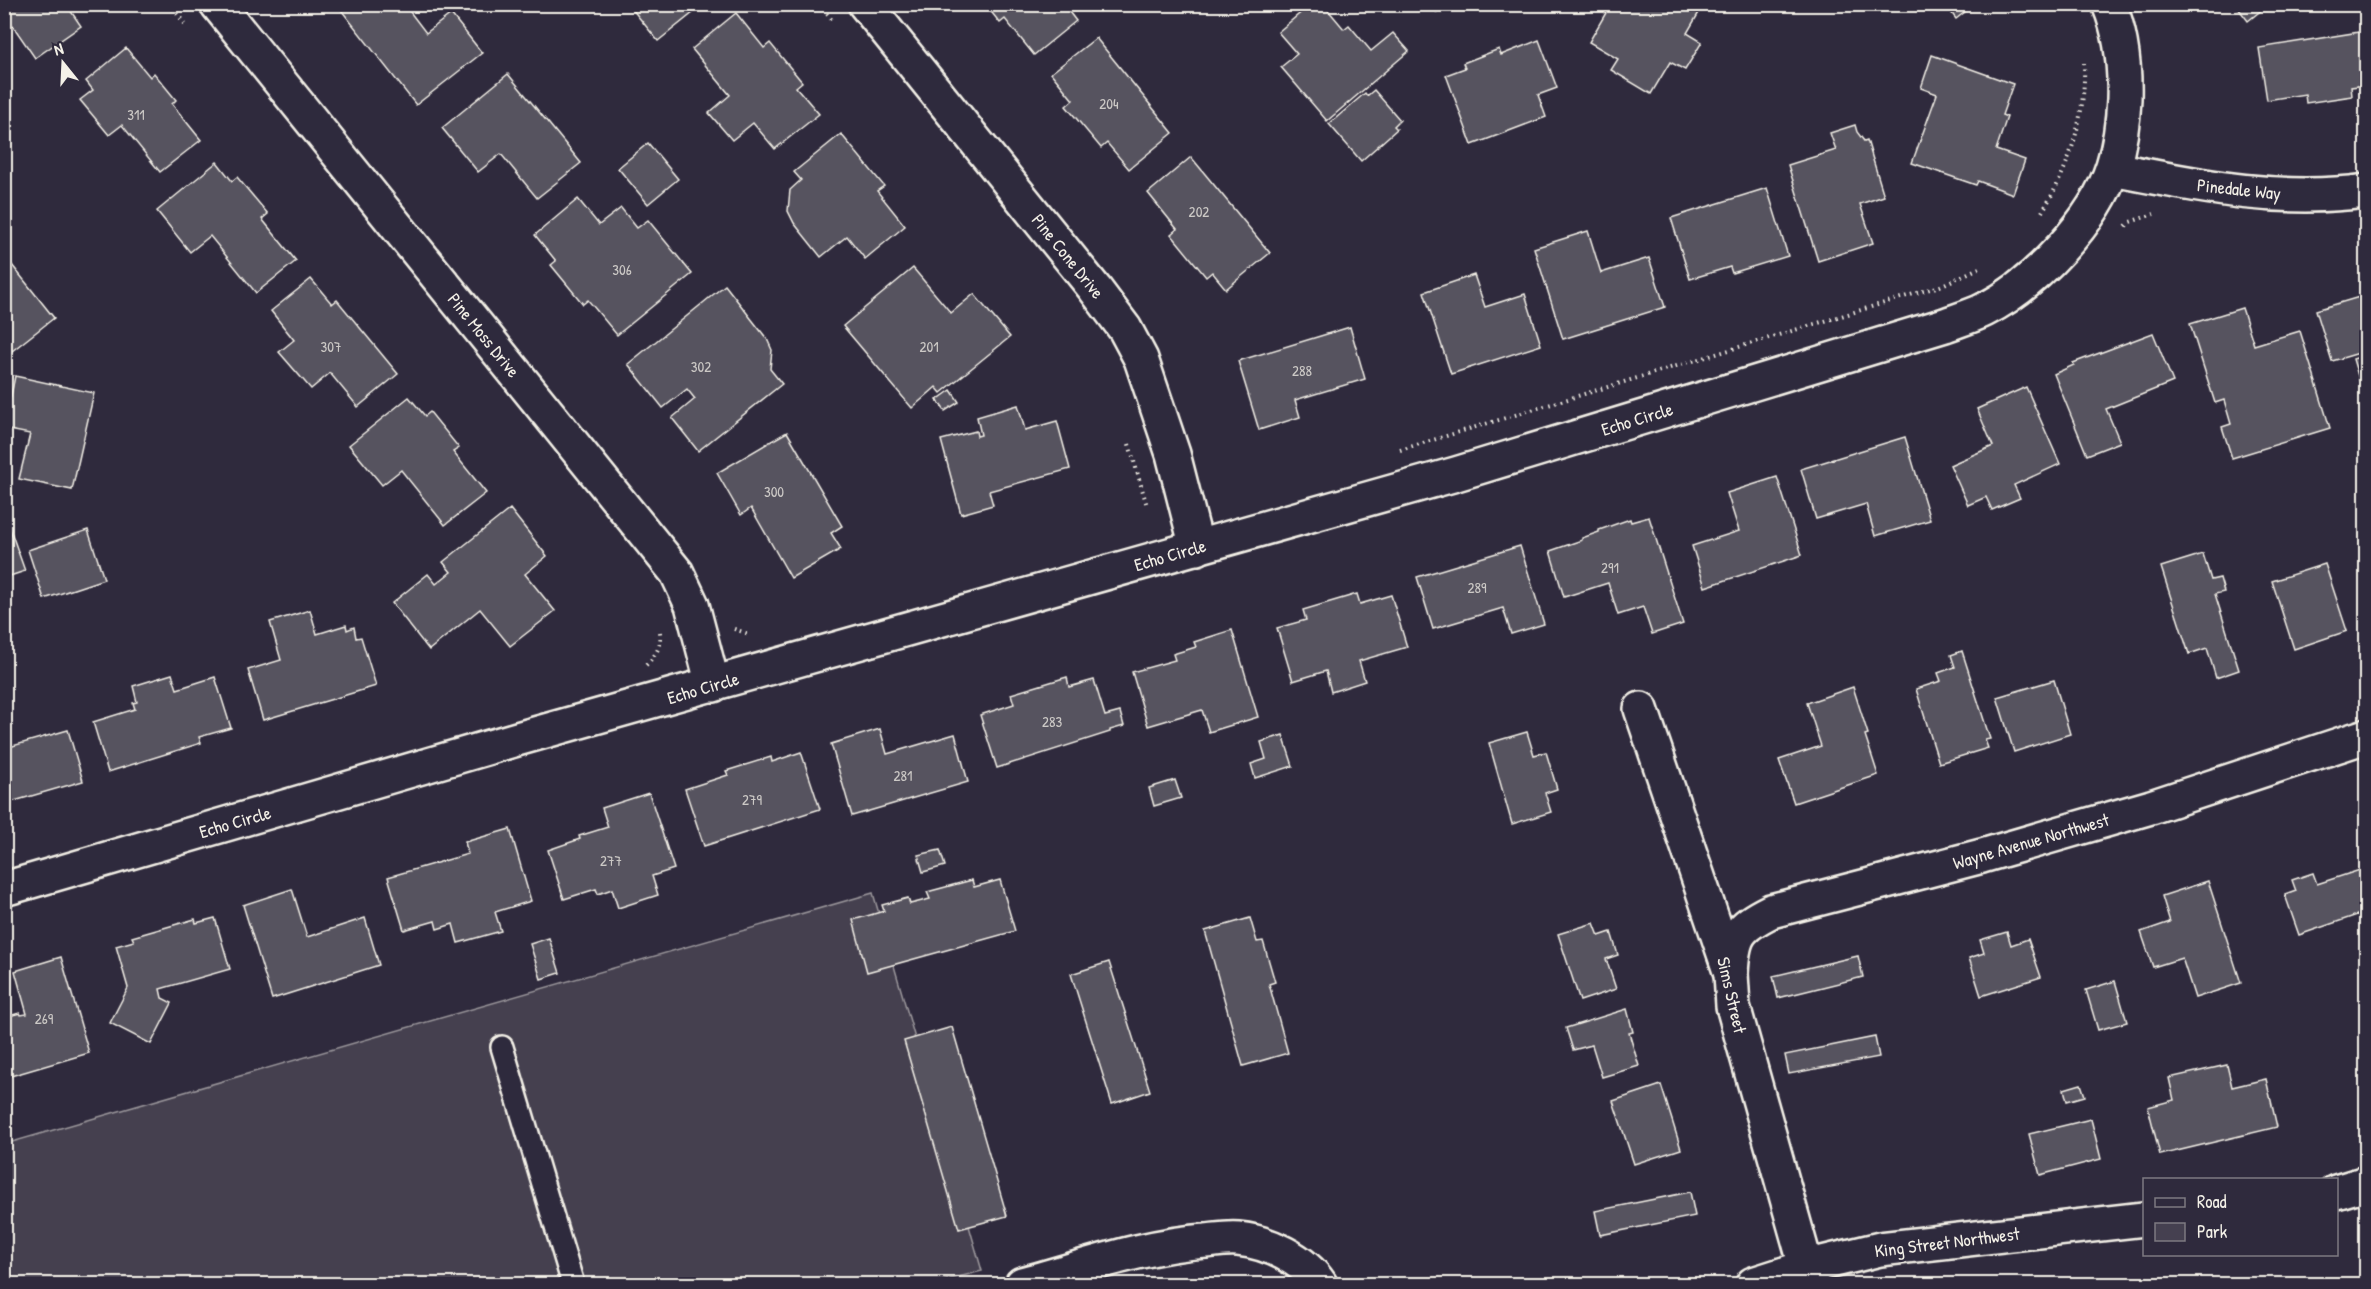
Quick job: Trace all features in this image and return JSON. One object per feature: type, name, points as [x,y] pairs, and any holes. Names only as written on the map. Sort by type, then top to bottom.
[{"type":"street","name":"Pine Moss Drive","points":[[217,4],[677,573],[692,605],[713,685]]},
{"type":"street","name":"Pine Cone Drive","points":[[865,4],[1125,329],[1141,359],[1173,454],[1197,548]]},
{"type":"street","name":"Echo Circle","points":[[4,889],[517,739],[1456,474],[1946,325],[1984,310],[2023,285],[2038,272],[2085,222],[2113,169],[2122,130],[2125,73],[2109,4]]},
{"type":"street","name":"Pinedale Way","points":[[2113,169],[2218,190],[2302,196],[2367,191]]},
{"type":"street","name":"Sims Street","points":[[1641,709],[1731,974],[1733,1006],[1808,1276]]},
{"type":"street","name":"Wayne Avenue Northwest","points":[[1731,974],[1732,950],[1738,935],[1748,922],[1771,911],[2016,846],[2151,807],[2367,736]]},
{"type":"street","points":[[2338,1192],[2367,1183]]},
{"type":"street","name":"King Street Northwest","points":[[1753,1284],[1808,1276],[1880,1249],[2143,1219]]},
{"type":"street","points":[[1022,1284],[1184,1242],[1236,1238],[1259,1243],[1290,1257],[1314,1275],[1320,1284]]},
{"type":"lane","points":[[502,1047],[573,1284]]},
{"type":"path","points":[[170,4],[191,32]]},
{"type":"path","points":[[819,4],[834,23]]},
{"type":"path","points":[[1413,4],[1438,12],[1455,10],[1473,4]]},
{"type":"path","points":[[1127,436],[1149,513]]},
{"type":"path","points":[[644,667],[654,658],[661,644],[659,628]]},
{"type":"green space","points":[[873,893],[982,1271],[931,1284],[5,1284],[5,1144]]},
{"type":"building","points":[[4,4],[66,4],[81,26],[35,58],[9,20],[4,23]]},
{"type":"building","points":[[341,4],[404,4],[426,33],[451,14],[482,53],[416,105],[338,6]]},
{"type":"building","points":[[628,4],[704,4],[658,41]]},
{"type":"building","points":[[985,4],[1063,4],[1076,21],[1034,55],[1005,19],[1000,23]]},
{"type":"building","points":[[1311,4],[1323,4],[1344,29],[1349,25],[1371,51],[1393,33],[1409,51],[1327,121],[1281,67],[1297,54],[1278,32]]},
{"type":"building","points":[[1611,4],[1704,4],[1687,33],[1702,42],[1685,70],[1670,62],[1651,94],[1611,70],[1618,59],[1589,42]]},
{"type":"building","points":[[1945,4],[1975,4],[1956,19]]},
{"type":"building","points":[[2235,4],[2269,4],[2248,21]]},
{"type":"building","points":[[736,13],[764,48],[770,43],[802,82],[796,87],[819,114],[775,149],[753,123],[732,140],[709,113],[730,95],[692,49]]},
{"type":"building","points":[[2366,31],[2366,85],[2351,87],[2352,96],[2306,103],[2305,94],[2267,100],[2259,48]]},
{"type":"building","points":[[1096,38],[1173,133],[1129,169],[1107,143],[1101,148],[1066,106],[1073,100],[1051,73]]},
{"type":"building","points":[[1539,40],[1557,88],[1538,95],[1546,117],[1472,145],[1446,75],[1465,68],[1463,63],[1499,49],[1501,55]]},
{"type":"building","points":[[126,48],[150,77],[154,73],[176,100],[172,104],[201,140],[160,172],[122,125],[109,135],[80,100],[93,90],[86,81]]},
{"type":"building","points":[[1932,55],[2013,84],[2002,115],[2007,117],[1996,150],[2025,160],[2013,194],[1978,181],[1976,185],[1912,163],[1937,94],[1921,88]]},
{"type":"building","points":[[508,74],[581,163],[537,198],[501,154],[478,172],[442,128]]},
{"type":"building","points":[[1374,90],[1400,120],[1394,126],[1397,129],[1361,161],[1329,124],[1365,93],[1367,96]]},
{"type":"building","points":[[1855,125],[1864,141],[1867,140],[1884,196],[1860,204],[1873,243],[1818,261],[1788,165],[1836,150],[1830,133]]},
{"type":"building","points":[[841,134],[884,186],[877,191],[905,226],[865,259],[847,236],[821,257],[794,223],[788,211],[790,190],[801,180],[794,172]]},
{"type":"building","points":[[648,143],[678,179],[648,204],[618,168]]},
{"type":"building","points":[[1191,157],[1270,253],[1226,289],[1212,272],[1206,277],[1171,234],[1177,229],[1148,193]]},
{"type":"building","points":[[217,162],[232,181],[237,177],[268,214],[262,219],[296,261],[256,293],[210,236],[190,252],[157,211]]},
{"type":"building","points":[[1767,188],[1788,256],[1732,273],[1730,267],[1690,279],[1671,218]]},
{"type":"building","points":[[578,199],[599,225],[621,208],[637,228],[648,220],[692,274],[617,335],[588,300],[583,304],[551,265],[556,261],[535,235]]},
{"type":"building","points":[[1588,231],[1601,273],[1649,258],[1665,307],[1563,339],[1534,248]]},
{"type":"building","points":[[4,255],[54,318],[12,351],[4,341]]},
{"type":"building","points":[[913,268],[951,313],[974,294],[1010,337],[941,393],[936,387],[912,408],[843,326]]},
{"type":"building","points":[[1474,275],[1485,307],[1525,294],[1541,345],[1451,374],[1424,292]]},
{"type":"building","points":[[311,279],[332,304],[337,300],[398,374],[358,407],[330,373],[311,389],[279,352],[294,340],[271,311]]},
{"type":"building","points":[[725,285],[767,339],[772,350],[770,369],[782,384],[698,451],[672,418],[695,399],[687,389],[663,408],[628,364]]},
{"type":"building","points":[[2366,295],[2366,351],[2332,361],[2316,310]]},
{"type":"building","points":[[2242,308],[2254,345],[2300,331],[2330,428],[2232,458],[2222,427],[2231,424],[2224,400],[2215,403],[2190,324]]},
{"type":"building","points":[[1350,327],[1365,379],[1295,400],[1300,417],[1259,430],[1238,361]]},
{"type":"building","points":[[2153,333],[2173,382],[2106,409],[2120,442],[2087,455],[2054,374],[2074,365],[2073,363]]},
{"type":"building","points":[[2366,355],[2366,384],[2361,386],[2353,359]]},
{"type":"building","points":[[15,376],[94,393],[72,490],[19,479],[30,434],[4,429]]},
{"type":"building","points":[[2026,387],[2060,464],[2014,485],[2020,498],[1992,510],[1986,497],[1968,505],[1950,465],[1993,446],[1977,409]]},
{"type":"building","points":[[951,390],[959,402],[945,411],[937,400]]},
{"type":"building","points":[[409,397],[425,416],[430,412],[459,448],[453,452],[486,493],[445,525],[401,470],[382,485],[349,445]]},
{"type":"building","points":[[1018,405],[1025,430],[1057,421],[1070,469],[989,491],[993,505],[961,514],[941,440],[976,431],[977,436],[981,435],[977,417]]},
{"type":"building","points":[[787,432],[842,526],[831,533],[841,549],[791,578],[751,508],[741,515],[717,473]]},
{"type":"building","points":[[1905,437],[1930,520],[1875,536],[1866,504],[1816,519],[1801,469]]},
{"type":"building","points":[[1777,477],[1802,555],[1705,587],[1692,546],[1739,531],[1727,493]]},
{"type":"building","points":[[510,509],[547,556],[525,574],[555,611],[510,646],[480,609],[429,650],[392,603],[428,574],[436,584],[451,572],[443,562]]},
{"type":"building","points":[[4,512],[25,571],[4,578]]},
{"type":"building","points":[[1649,517],[1683,624],[1652,634],[1643,607],[1618,615],[1608,583],[1564,597],[1550,551],[1630,519],[1631,522]]},
{"type":"building","points":[[88,530],[104,579],[44,599],[28,550]]},
{"type":"building","points":[[1520,546],[1544,624],[1511,634],[1503,608],[1433,629],[1417,577]]},
{"type":"building","points":[[2203,554],[2211,580],[2220,578],[2224,592],[2215,594],[2239,670],[2216,678],[2207,648],[2189,654],[2161,567]]},
{"type":"building","points":[[2325,564],[2347,631],[2294,649],[2272,581]]},
{"type":"building","points":[[1357,594],[1360,604],[1391,595],[1407,647],[1359,661],[1365,681],[1331,692],[1326,671],[1293,681],[1277,628],[1306,620],[1303,610]]},
{"type":"building","points":[[310,610],[317,634],[346,625],[347,630],[354,627],[356,638],[361,637],[376,686],[263,720],[248,670],[281,660],[270,622]]},
{"type":"building","points":[[1232,630],[1258,717],[1209,732],[1202,710],[1148,726],[1132,672],[1175,660],[1173,654],[1196,647],[1194,642]]},
{"type":"building","points":[[1962,651],[1990,739],[1985,740],[1988,748],[1939,763],[1916,689],[1941,681],[1938,673],[1955,667],[1951,655]]},
{"type":"building","points":[[172,674],[177,689],[215,677],[231,728],[199,737],[201,743],[108,772],[93,722],[135,709],[133,703],[137,702],[133,686]]},
{"type":"building","points":[[1067,677],[1069,687],[1094,680],[1105,716],[1120,712],[1124,726],[997,768],[980,715],[1014,704],[1011,694]]},
{"type":"building","points":[[2054,680],[2070,734],[2014,752],[1997,697]]},
{"type":"building","points":[[1853,687],[1878,775],[1794,803],[1779,760],[1821,746],[1807,703]]},
{"type":"building","points":[[880,729],[887,754],[955,734],[968,782],[852,816],[831,744]]},
{"type":"building","points":[[68,730],[83,781],[4,804],[4,745],[6,748]]},
{"type":"building","points":[[1527,732],[1534,755],[1546,752],[1557,789],[1545,793],[1551,812],[1512,824],[1489,743]]},
{"type":"building","points":[[1283,735],[1293,766],[1255,778],[1251,764],[1266,759],[1261,742]]},
{"type":"building","points":[[801,752],[820,809],[704,846],[685,789],[728,775],[726,771],[771,757],[772,762]]},
{"type":"building","points":[[1175,780],[1181,798],[1154,806],[1149,788]]},
{"type":"building","points":[[649,793],[674,869],[652,876],[658,895],[618,908],[612,889],[598,894],[596,889],[564,899],[548,850],[580,839],[579,836],[608,827],[602,808]]},
{"type":"building","points":[[510,829],[531,901],[495,912],[501,931],[458,943],[453,924],[437,929],[435,921],[404,930],[388,877],[468,854],[465,842]]},
{"type":"building","points":[[940,850],[945,866],[923,872],[918,855]]},
{"type":"building","points":[[2366,868],[2366,912],[2299,935],[2285,895],[2296,891],[2292,880],[2313,873],[2317,884]]},
{"type":"building","points":[[972,880],[974,887],[1000,880],[1015,931],[867,972],[853,920],[884,911],[882,905],[908,898],[910,904],[930,899],[927,892]]},
{"type":"building","points":[[2208,881],[2241,983],[2195,998],[2182,958],[2153,967],[2141,932],[2170,922],[2162,896]]},
{"type":"building","points":[[292,889],[307,937],[365,918],[379,965],[272,999],[243,905]]},
{"type":"building","points":[[215,918],[230,969],[160,989],[162,998],[172,1003],[151,1044],[110,1023],[128,988],[116,946],[134,941],[132,937],[195,919],[196,923]]},
{"type":"building","points":[[1250,918],[1257,942],[1263,941],[1275,982],[1269,984],[1288,1053],[1243,1066],[1205,931]]},
{"type":"building","points":[[1594,923],[1599,936],[1611,932],[1618,955],[1606,959],[1616,989],[1580,1001],[1558,934]]},
{"type":"building","points":[[2007,932],[2011,945],[2028,939],[2041,977],[1981,996],[1969,958],[1984,953],[1980,940]]},
{"type":"building","points":[[549,938],[560,973],[541,979],[530,944]]},
{"type":"building","points":[[1858,956],[1863,977],[1778,998],[1773,976]]},
{"type":"building","points":[[61,957],[89,1053],[4,1078],[4,1021],[10,1019],[9,1016],[27,1014],[15,971]]},
{"type":"building","points":[[1109,962],[1150,1091],[1112,1104],[1071,974]]},
{"type":"building","points":[[2115,981],[2127,1022],[2098,1030],[2086,990]]},
{"type":"building","points":[[1627,1009],[1633,1032],[1629,1033],[1639,1066],[1602,1077],[1592,1045],[1573,1050],[1566,1028]]},
{"type":"building","points":[[952,1027],[1007,1216],[959,1229],[904,1041]]},
{"type":"building","points":[[1875,1037],[1879,1057],[1789,1074],[1785,1055]]},
{"type":"building","points":[[2227,1065],[2232,1087],[2266,1079],[2277,1127],[2160,1155],[2148,1107],[2174,1100],[2169,1078]]},
{"type":"building","points":[[2081,1084],[2085,1096],[2067,1101],[2064,1089]]},
{"type":"building","points":[[1661,1085],[1681,1149],[1634,1164],[1613,1101]]},
{"type":"building","points":[[2091,1119],[2101,1159],[2040,1175],[2029,1134]]},
{"type":"building","points":[[1690,1192],[1695,1216],[1600,1235],[1595,1211]]}]
